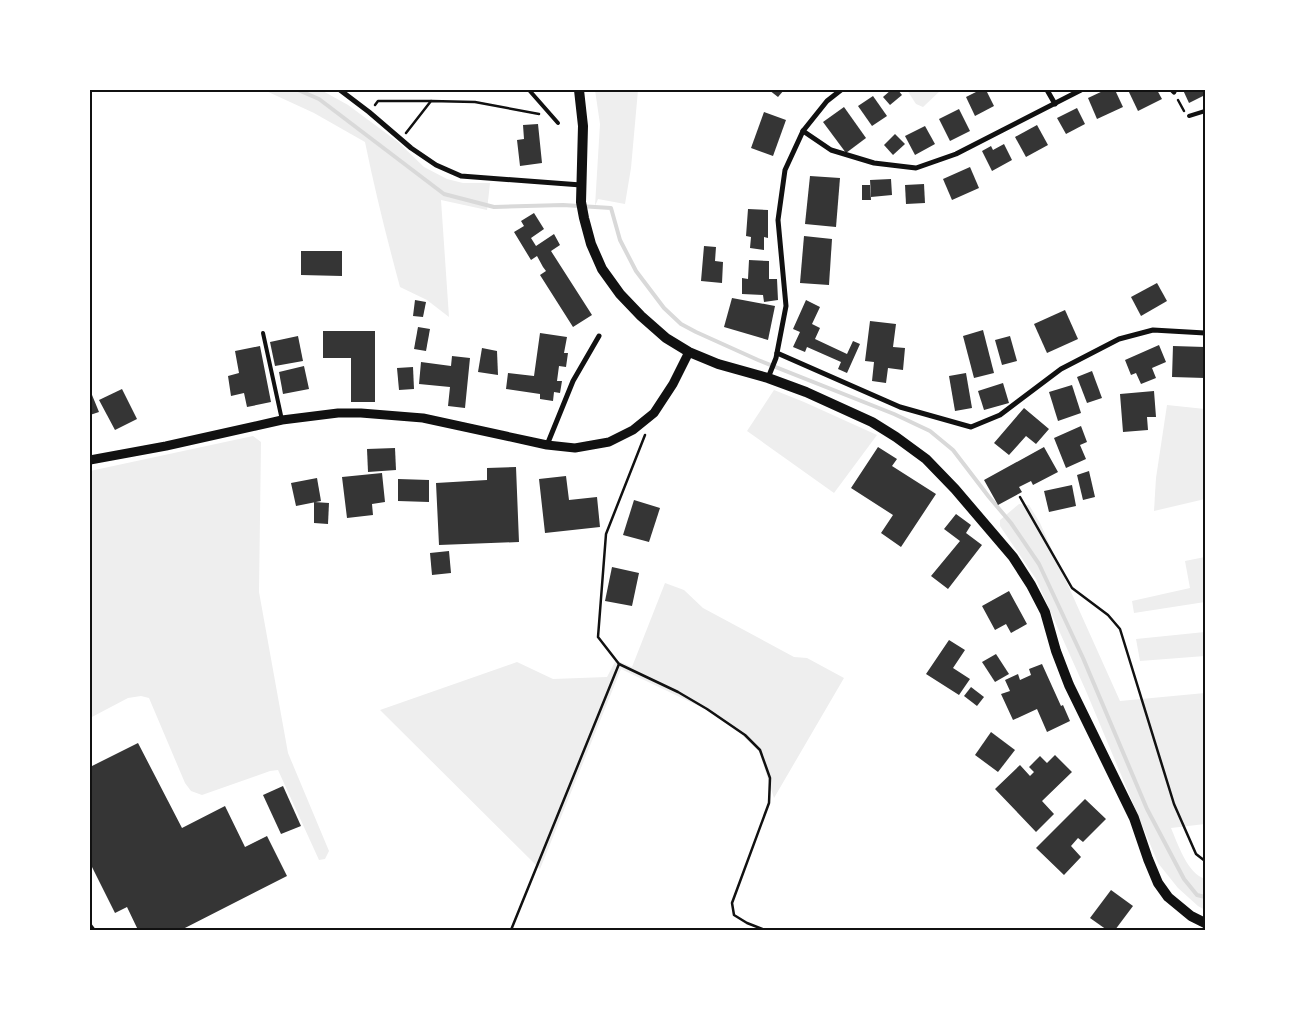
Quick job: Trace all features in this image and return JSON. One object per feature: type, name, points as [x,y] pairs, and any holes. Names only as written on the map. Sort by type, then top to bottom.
[{"type":"main road","points":[[579,90],[582,126],[581,202],[584,218],[591,244],[602,269],[620,294],[666,338],[689,352],[718,364],[769,375],[863,418],[896,437],[926,459],[955,488],[1013,556],[1045,612],[1056,651],[1069,685],[1134,818],[1158,883],[1168,897],[1191,916],[1205,923]]},
{"type":"street","points":[[340,90],[402,138],[411,148],[436,165],[461,176],[581,185]]},
{"type":"street","points":[[769,375],[777,355],[786,306],[778,220],[785,170],[804,130],[827,101],[841,90]]},
{"type":"street","points":[[1047,90],[1055,104]]},
{"type":"street","points":[[804,130],[831,150],[874,163],[916,168],[956,154],[1081,90]]},
{"type":"street","points":[[777,355],[900,407],[971,427],[1000,416],[1061,369],[1118,340],[1153,330],[1205,333]]},
{"type":"street","points":[[547,446],[573,381],[599,336]]},
{"type":"street","points":[[90,460],[166,446],[282,420],[338,413],[423,418],[547,446],[575,448],[609,442],[633,430],[654,413],[673,384],[689,352]]},
{"type":"street","points":[[90,926],[93,930]]},
{"type":"lane","points":[[529,90],[558,123]]},
{"type":"lane","points":[[1189,116],[1205,111]]},
{"type":"lane","points":[[263,333],[282,420]]},
{"type":"path","points":[[1173,91],[1182,109],[1189,116]]},
{"type":"path","points":[[369,112],[378,101],[475,102],[544,115],[558,123]]},
{"type":"path","points":[[402,138],[432,101]]},
{"type":"path","points":[[654,413],[606,534],[598,637],[618,664],[678,692],[707,709],[745,735],[760,750],[770,778],[768,803],[732,903],[734,915],[764,930]]},
{"type":"path","points":[[1020,497],[1072,588],[1108,615],[1120,629],[1174,804],[1196,854],[1205,861]]},
{"type":"path","points":[[511,930],[618,664]]},
{"type":"shaded area","points":[[264,90],[321,90],[348,105],[398,142],[424,167],[447,179],[463,183],[490,183],[487,210],[441,200],[449,317],[427,300],[400,287],[381,215],[365,142],[314,113]]},
{"type":"shaded area","points":[[595,90],[638,90],[631,168],[625,204],[598,199],[595,206],[600,124]]},
{"type":"shaded area","points":[[907,90],[941,90],[923,107],[916,104]]},
{"type":"shaded area","points":[[774,390],[877,435],[834,493],[747,431]]},
{"type":"shaded area","points":[[1167,405],[1205,409],[1205,499],[1154,511],[1156,478]]},
{"type":"shaded area","points":[[253,436],[261,442],[259,592],[288,753],[329,851],[325,859],[319,860],[278,770],[270,771],[202,795],[191,791],[185,783],[149,698],[141,696],[128,698],[90,718],[90,471]]},
{"type":"shaded area","points":[[1019,504],[1029,505],[1040,523],[1120,701],[1205,693],[1205,824],[1171,828],[1188,864],[1193,871],[1205,879],[1205,910],[1178,888],[1158,863],[1086,691],[1036,579],[1000,526],[1000,520]]},
{"type":"shaded area","points":[[1205,557],[1205,602],[1134,613],[1132,601],[1190,588],[1185,561]]},
{"type":"shaded area","points":[[665,583],[684,590],[703,608],[794,657],[807,658],[844,678],[774,798],[759,751],[741,734],[705,709],[621,669],[540,869],[380,710],[517,662],[553,679],[607,677],[616,660],[632,667]]},
{"type":"shaded area","points":[[1205,632],[1205,656],[1140,661],[1136,639]]},
{"type":"building","points":[[769,90],[784,90],[778,97]]},
{"type":"building","points":[[891,90],[898,90],[902,95],[890,105],[883,97]]},
{"type":"building","points":[[980,90],[986,90],[994,106],[975,116],[966,97]]},
{"type":"building","points":[[1105,90],[1115,90],[1123,107],[1097,119],[1088,98]]},
{"type":"building","points":[[1128,90],[1157,90],[1162,99],[1138,111]]},
{"type":"building","points":[[1183,90],[1205,90],[1205,95],[1189,103]]},
{"type":"building","points":[[873,96],[887,116],[872,126],[858,106]]},
{"type":"building","points":[[844,107],[866,138],[846,153],[823,122]]},
{"type":"building","points":[[1077,108],[1085,124],[1066,134],[1057,118]]},
{"type":"building","points":[[959,109],[970,131],[950,141],[939,119]]},
{"type":"building","points":[[764,112],[786,120],[773,156],[751,148]]},
{"type":"building","points":[[538,124],[542,163],[520,166],[517,140],[524,139],[523,125]]},
{"type":"building","points":[[1037,125],[1048,145],[1026,157],[1015,137]]},
{"type":"building","points":[[925,126],[935,144],[915,155],[905,136]]},
{"type":"building","points":[[895,134],[905,144],[893,155],[884,145]]},
{"type":"building","points":[[1004,144],[1012,160],[992,171],[982,151],[991,146],[993,150]]},
{"type":"building","points":[[970,167],[979,188],[952,200],[943,179]]},
{"type":"building","points":[[810,176],[840,178],[836,227],[805,224]]},
{"type":"building","points":[[891,179],[892,195],[871,197],[870,180]]},
{"type":"building","points":[[924,184],[925,203],[906,204],[905,185]]},
{"type":"building","points":[[862,185],[870,185],[871,200],[862,200]]},
{"type":"building","points":[[748,209],[768,210],[768,238],[764,237],[764,250],[750,248],[751,237],[746,236]]},
{"type":"building","points":[[534,213],[544,229],[531,238],[536,246],[554,234],[560,245],[551,251],[592,315],[573,327],[540,275],[546,271],[537,256],[531,260],[514,232],[524,226],[521,221]]},
{"type":"building","points":[[804,236],[832,239],[829,285],[800,283]]},
{"type":"building","points":[[704,246],[716,247],[715,261],[723,262],[722,283],[701,281]]},
{"type":"building","points":[[301,251],[342,251],[342,276],[301,275]]},
{"type":"building","points":[[749,260],[769,261],[769,279],[777,279],[778,300],[764,302],[763,295],[742,294],[742,278],[748,279]]},
{"type":"building","points":[[1157,283],[1167,301],[1141,316],[1131,297]]},
{"type":"building","points":[[732,298],[775,306],[768,340],[724,327]]},
{"type":"building","points":[[415,300],[426,302],[423,317],[413,316]]},
{"type":"building","points":[[806,300],[820,307],[812,324],[820,328],[815,339],[847,354],[853,341],[860,344],[847,373],[838,369],[841,362],[807,347],[805,352],[793,347],[800,332],[793,329]]},
{"type":"building","points":[[1065,310],[1078,339],[1047,353],[1034,324]]},
{"type":"building","points":[[870,321],[896,324],[893,347],[905,348],[903,370],[888,368],[886,383],[872,381],[874,362],[865,361]]},
{"type":"building","points":[[418,327],[430,329],[426,351],[414,349]]},
{"type":"building","points":[[983,330],[994,373],[974,378],[963,336]]},
{"type":"building","points":[[323,331],[375,331],[375,402],[351,402],[351,358],[323,358]]},
{"type":"building","points":[[540,333],[567,337],[564,353],[568,353],[566,367],[559,366],[557,381],[562,381],[560,393],[554,392],[553,401],[540,399],[540,394],[506,389],[508,373],[534,376]]},
{"type":"building","points":[[298,336],[303,361],[275,366],[270,342]]},
{"type":"building","points":[[1010,336],[1017,361],[1002,365],[995,340]]},
{"type":"building","points":[[1159,345],[1166,362],[1152,368],[1156,378],[1141,384],[1136,373],[1131,375],[1125,360]]},
{"type":"building","points":[[260,346],[271,402],[247,407],[244,393],[231,396],[228,376],[239,373],[235,351]]},
{"type":"building","points":[[1173,346],[1205,347],[1205,378],[1172,377]]},
{"type":"building","points":[[482,348],[497,351],[498,375],[478,372]]},
{"type":"building","points":[[452,356],[470,358],[465,408],[448,406],[450,387],[419,384],[421,362],[451,366]]},
{"type":"building","points":[[304,366],[309,389],[283,394],[279,372]]},
{"type":"building","points":[[413,367],[414,389],[399,390],[397,368]]},
{"type":"building","points":[[1092,371],[1102,398],[1087,403],[1077,377]]},
{"type":"building","points":[[966,373],[972,408],[955,411],[949,376]]},
{"type":"building","points":[[1003,383],[1009,403],[984,410],[978,391]]},
{"type":"building","points":[[1072,385],[1081,413],[1058,421],[1049,392]]},
{"type":"building","points":[[122,389],[137,419],[115,430],[99,400]]},
{"type":"building","points":[[90,390],[99,412],[90,415]]},
{"type":"building","points":[[1154,391],[1156,417],[1147,417],[1148,430],[1123,432],[1120,394]]},
{"type":"building","points":[[1024,408],[1049,429],[1036,444],[1026,436],[1009,455],[994,443]]},
{"type":"building","points":[[1081,426],[1087,442],[1080,445],[1086,459],[1066,468],[1054,438]]},
{"type":"building","points":[[878,447],[897,459],[892,466],[936,494],[901,547],[881,533],[893,515],[851,488]]},
{"type":"building","points":[[1044,447],[1058,472],[1033,485],[1031,481],[1019,487],[1022,492],[998,505],[984,480]]},
{"type":"building","points":[[395,448],[396,470],[368,472],[367,449]]},
{"type":"building","points":[[516,467],[519,542],[439,545],[436,483],[487,480],[487,468]]},
{"type":"building","points":[[1089,471],[1095,497],[1083,500],[1077,475]]},
{"type":"building","points":[[382,473],[385,502],[372,504],[373,515],[347,518],[342,477]]},
{"type":"building","points":[[566,476],[569,500],[597,497],[600,527],[545,533],[539,479]]},
{"type":"building","points":[[317,478],[321,501],[296,506],[291,483]]},
{"type":"building","points":[[398,479],[429,480],[429,502],[398,501]]},
{"type":"building","points":[[1072,485],[1076,506],[1049,512],[1044,491]]},
{"type":"building","points":[[634,500],[660,508],[649,542],[623,535]]},
{"type":"building","points":[[314,502],[329,503],[328,524],[314,523]]},
{"type":"building","points":[[956,514],[971,525],[966,533],[982,545],[948,589],[931,576],[960,541],[944,529]]},
{"type":"building","points":[[449,551],[451,573],[432,575],[430,553]]},
{"type":"building","points":[[612,567],[639,573],[632,606],[605,601]]},
{"type":"building","points":[[1009,591],[1027,624],[1011,633],[1006,624],[995,630],[982,606]]},
{"type":"building","points":[[949,640],[965,650],[953,668],[970,679],[959,695],[926,674]]},
{"type":"building","points":[[996,654],[1009,674],[995,682],[982,662]]},
{"type":"building","points":[[1042,664],[1070,721],[1047,732],[1037,709],[1013,720],[1001,694],[1010,691],[1005,680],[1018,674],[1020,680],[1031,675],[1029,669]]},
{"type":"building","points":[[971,687],[984,697],[977,706],[964,696]]},
{"type":"building","points":[[991,732],[1015,750],[998,772],[975,755]]},
{"type":"building","points":[[138,743],[182,828],[225,806],[245,847],[267,836],[287,876],[181,930],[138,930],[127,907],[115,913],[90,863],[90,767]]},
{"type":"building","points":[[1055,755],[1072,772],[1042,801],[1054,814],[1036,832],[995,789],[1020,765],[1030,776],[1034,772],[1029,767],[1040,756],[1047,763]]},
{"type":"building","points":[[283,786],[301,826],[281,834],[263,795]]},
{"type":"building","points":[[1085,799],[1106,819],[1083,842],[1078,838],[1071,846],[1081,857],[1064,875],[1036,848]]},
{"type":"building","points":[[1111,890],[1133,906],[1115,930],[1107,930],[1090,918]]},
{"type":"waterway","points":[[298,90],[319,99],[444,194],[494,207],[563,205],[611,208],[620,240],[636,271],[664,308],[681,324],[758,360],[894,414],[930,431],[953,450],[1011,523],[1039,564],[1083,658],[1147,809],[1184,879],[1197,895],[1205,897]]}]
